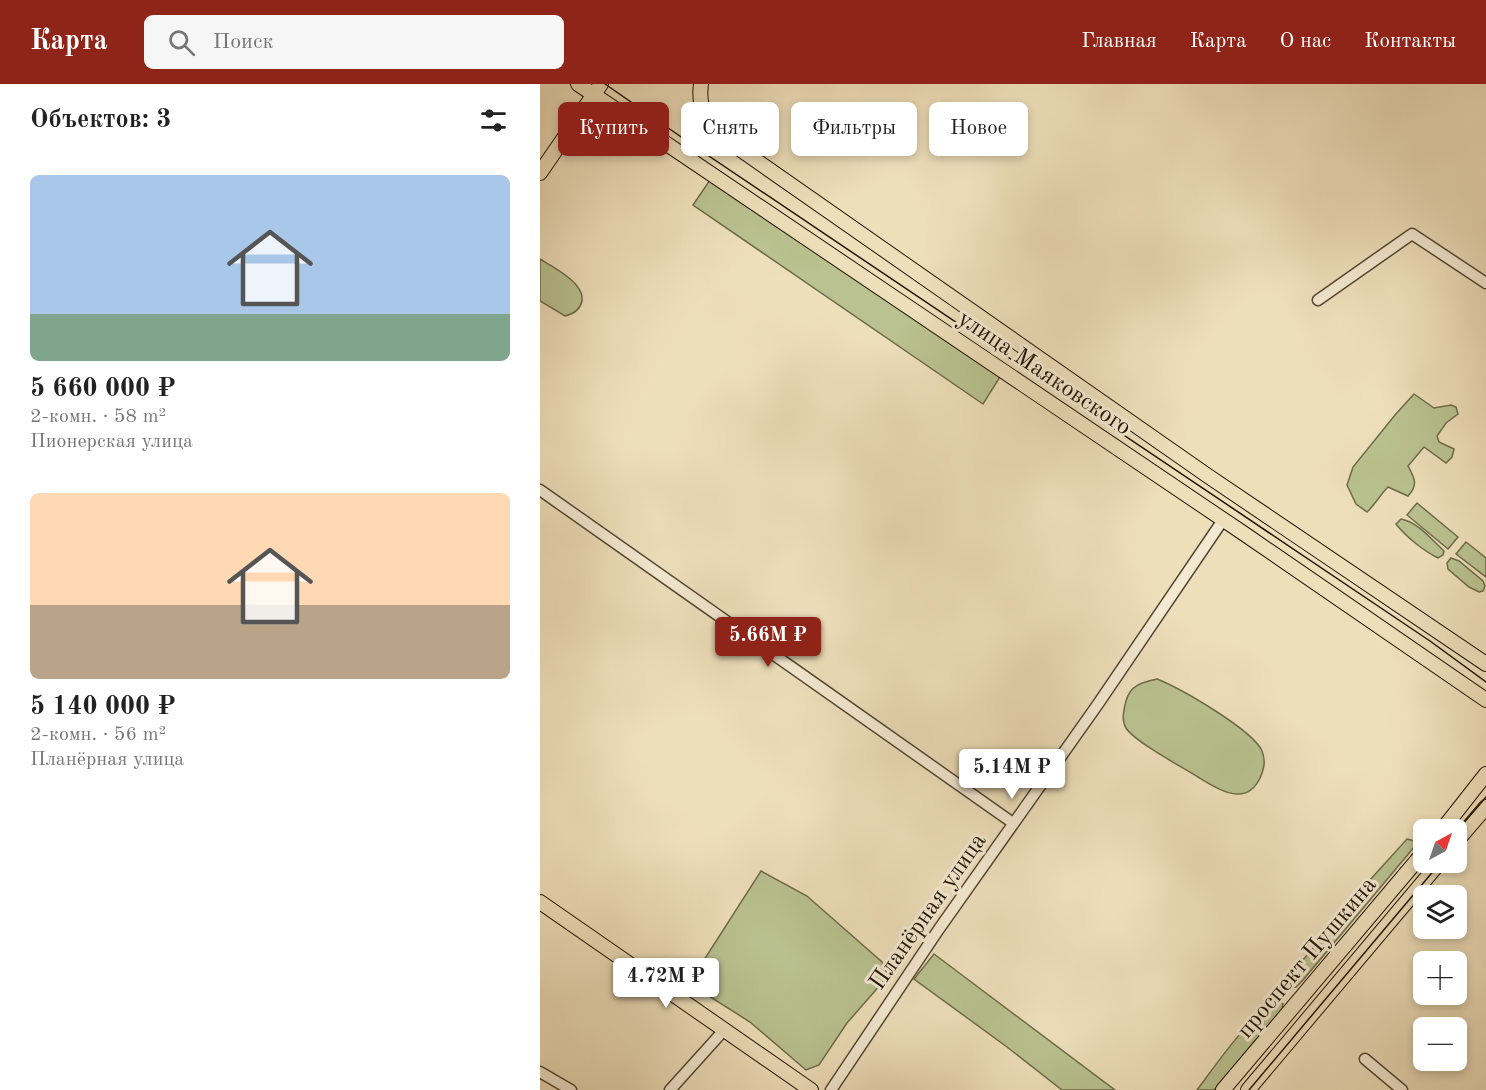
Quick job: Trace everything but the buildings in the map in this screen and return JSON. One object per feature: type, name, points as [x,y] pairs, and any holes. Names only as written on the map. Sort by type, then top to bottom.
[{"type":"main road","name":"улица Маяковского","points":[[579,84],[598,90],[1486,700]]},
{"type":"main road","name":"улица Маяковского","points":[[701,84],[700,93],[704,113],[709,125],[721,136],[1188,462],[1486,664]]},
{"type":"main road","points":[[540,173],[598,90]]},
{"type":"main road","points":[[1451,819],[1486,774]]},
{"type":"main road","points":[[1467,829],[1486,807]]},
{"type":"main road","name":"проспект Пушкина","points":[[1223,1090],[1413,865]]},
{"type":"main road","name":"проспект Пушкина","points":[[1248,1090],[1431,873]]},
{"type":"main road","points":[[540,902],[811,1090]]},
{"type":"street","points":[[1318,300],[1412,234],[1486,283]]},
{"type":"street","points":[[540,490],[1013,823]]},
{"type":"street","name":"Планёрная улица","points":[[831,1090],[905,979],[1223,520]]},
{"type":"street","points":[[670,1090],[725,1029]]},
{"type":"street","points":[[1365,1059],[1402,1090]]},
{"type":"street","points":[[540,1072],[571,1090]]},
{"type":"green space","points":[[712,177],[1000,377],[983,404],[693,205]]},
{"type":"green space","points":[[540,259],[567,276],[579,288],[582,301],[580,307],[573,313],[565,316],[540,301]]},
{"type":"green space","points":[[1414,394],[1434,408],[1451,405],[1456,407],[1458,414],[1446,423],[1437,436],[1439,442],[1454,449],[1452,457],[1446,463],[1424,447],[1408,466],[1414,477],[1414,485],[1408,496],[1388,487],[1367,512],[1356,504],[1347,485],[1353,467]]},
{"type":"green space","points":[[1417,503],[1458,537],[1448,549],[1407,515]]},
{"type":"green space","points":[[1401,519],[1424,532],[1444,551],[1443,555],[1438,558],[1410,539],[1396,524]]},
{"type":"green space","points":[[1466,542],[1486,558],[1486,577],[1456,554]]},
{"type":"green space","points":[[1451,558],[1459,561],[1483,581],[1485,586],[1483,591],[1479,592],[1469,587],[1448,569],[1447,563]]},
{"type":"green space","points":[[1157,679],[1215,710],[1256,742],[1262,751],[1264,762],[1260,778],[1254,787],[1239,794],[1222,790],[1159,754],[1131,734],[1124,725],[1123,718],[1128,696],[1138,685]]},
{"type":"green space","points":[[1407,839],[1413,840],[1413,848],[1303,980],[1296,987],[1290,988],[1288,984],[1294,971],[1360,891]]},
{"type":"green space","points":[[761,871],[807,896],[882,962],[888,976],[847,1023],[819,1065],[806,1070],[750,1022],[704,993],[697,983],[702,963]]},
{"type":"green space","points":[[934,954],[1115,1090],[1062,1090],[914,979]]},
{"type":"green space","points":[[1278,1001],[1283,1004],[1282,1009],[1214,1090],[1197,1090],[1245,1028]]},
{"type":"tram line","points":[[605,84],[1430,641],[1486,682]]},
{"type":"tram line","points":[[1467,819],[1486,797]]},
{"type":"tram line","points":[[1249,1090],[1432,873]]}]
